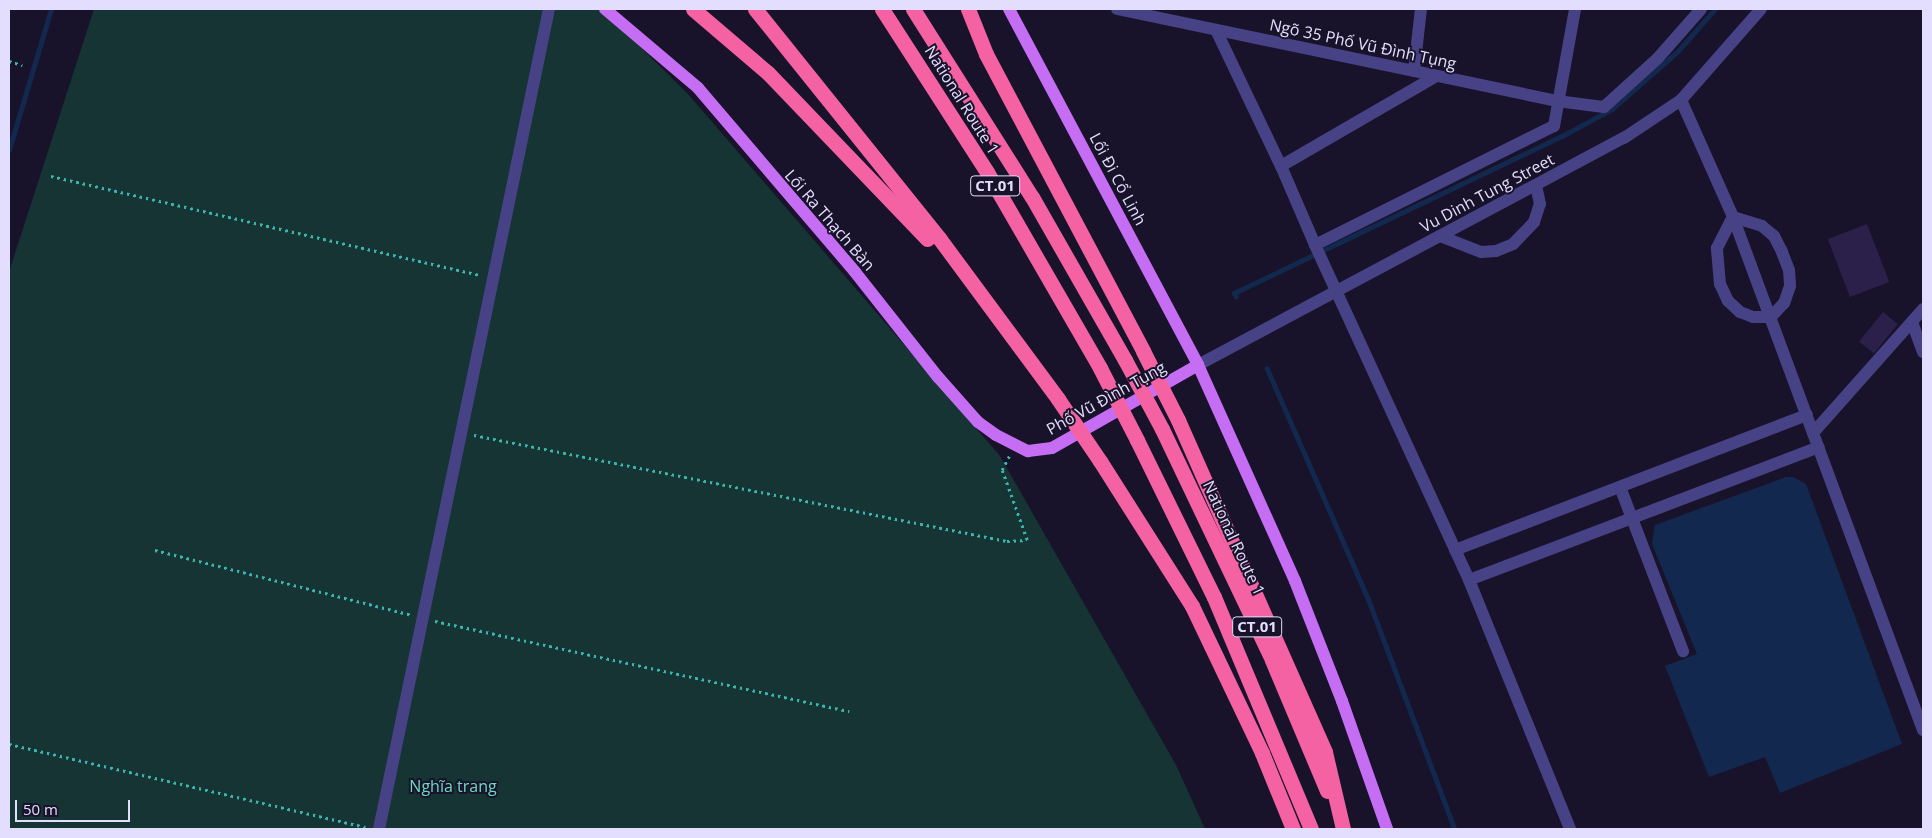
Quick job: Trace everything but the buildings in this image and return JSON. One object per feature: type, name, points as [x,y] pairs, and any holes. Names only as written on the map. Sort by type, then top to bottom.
[{"type":"highway","points":[[693,9],[768,72],[844,150],[916,226],[1030,358]]},
{"type":"highway","points":[[755,9],[842,120],[939,238],[1030,358],[1100,461],[1192,606],[1262,753],[1293,829]]},
{"type":"highway","name":"National Route 1","points":[[882,9],[987,172],[1100,368],[1138,440],[1214,597],[1311,829]]},
{"type":"highway","name":"National Route 1","points":[[912,9],[1032,197],[1126,360],[1162,429],[1272,660],[1342,829]]},
{"type":"highway","points":[[968,9],[986,54],[1178,420],[1325,752],[1342,829]]},
{"type":"main road","name":"Lối Ra Thạch Bàn","points":[[605,9],[698,88],[964,407],[984,426],[1028,451]]},
{"type":"main road","name":"Lối Đi Cổ Linh","points":[[1009,9],[1198,365],[1295,581],[1342,701],[1387,829]]},
{"type":"main road","name":"Phố Vũ Đình Tụng","points":[[1028,451],[1052,448],[1198,365]]},
{"type":"street","points":[[379,829],[549,9]]},
{"type":"street","name":"Ngõ 35 Phố Vũ Đình Tụng","points":[[1117,9],[1557,101],[1604,107],[1658,58],[1701,9]]},
{"type":"street","points":[[1414,71],[1421,9]]},
{"type":"street","points":[[1315,245],[1554,126],[1575,9]]},
{"type":"street","name":"Vu Dinh Tung Street","points":[[1198,365],[1332,286],[1440,236],[1624,138],[1681,100],[1761,9]]},
{"type":"street","points":[[1216,30],[1281,166],[1332,286],[1469,580],[1570,829]]},
{"type":"street","points":[[1281,166],[1436,76]]},
{"type":"street","points":[[1681,100],[1733,217],[1923,730]]},
{"type":"street","points":[[1440,236],[1481,252],[1496,251],[1514,244],[1534,222],[1540,204],[1536,185]]},
{"type":"street","points":[[1733,217],[1762,226],[1774,236],[1789,270],[1790,286],[1784,302],[1770,317],[1753,317],[1740,312],[1728,302],[1720,284],[1717,248],[1733,217]]},
{"type":"street","points":[[1813,433],[1923,309]]},
{"type":"street","points":[[1912,322],[1923,352]]},
{"type":"street","points":[[1455,550],[1807,415]]},
{"type":"street","points":[[1469,580],[1819,447]]},
{"type":"street","points":[[1620,487],[1683,651]]},
{"type":"path","points":[[9,61],[22,64]]},
{"type":"path","points":[[51,176],[493,278]]},
{"type":"path","points":[[461,433],[1007,541],[1026,540],[1002,470],[1014,444]]},
{"type":"path","points":[[155,550],[422,618],[849,711]]},
{"type":"path","points":[[9,744],[374,829]]},
{"type":"green space","name":"Nghĩa trang","points":[[94,9],[597,9],[608,15],[688,94],[1000,456],[1176,765],[1205,829],[9,829],[9,272]]},
{"type":"water","points":[[1786,477],[1793,477],[1806,484],[1902,744],[1780,793],[1765,757],[1709,777],[1665,666],[1697,654],[1652,544],[1655,525]]},
{"type":"waterway","points":[[9,150],[51,9]]},
{"type":"waterway","points":[[1236,297],[1234,293],[1562,136],[1612,109],[1678,51],[1715,9]]},
{"type":"waterway","points":[[1267,368],[1368,598],[1455,829]]}]
